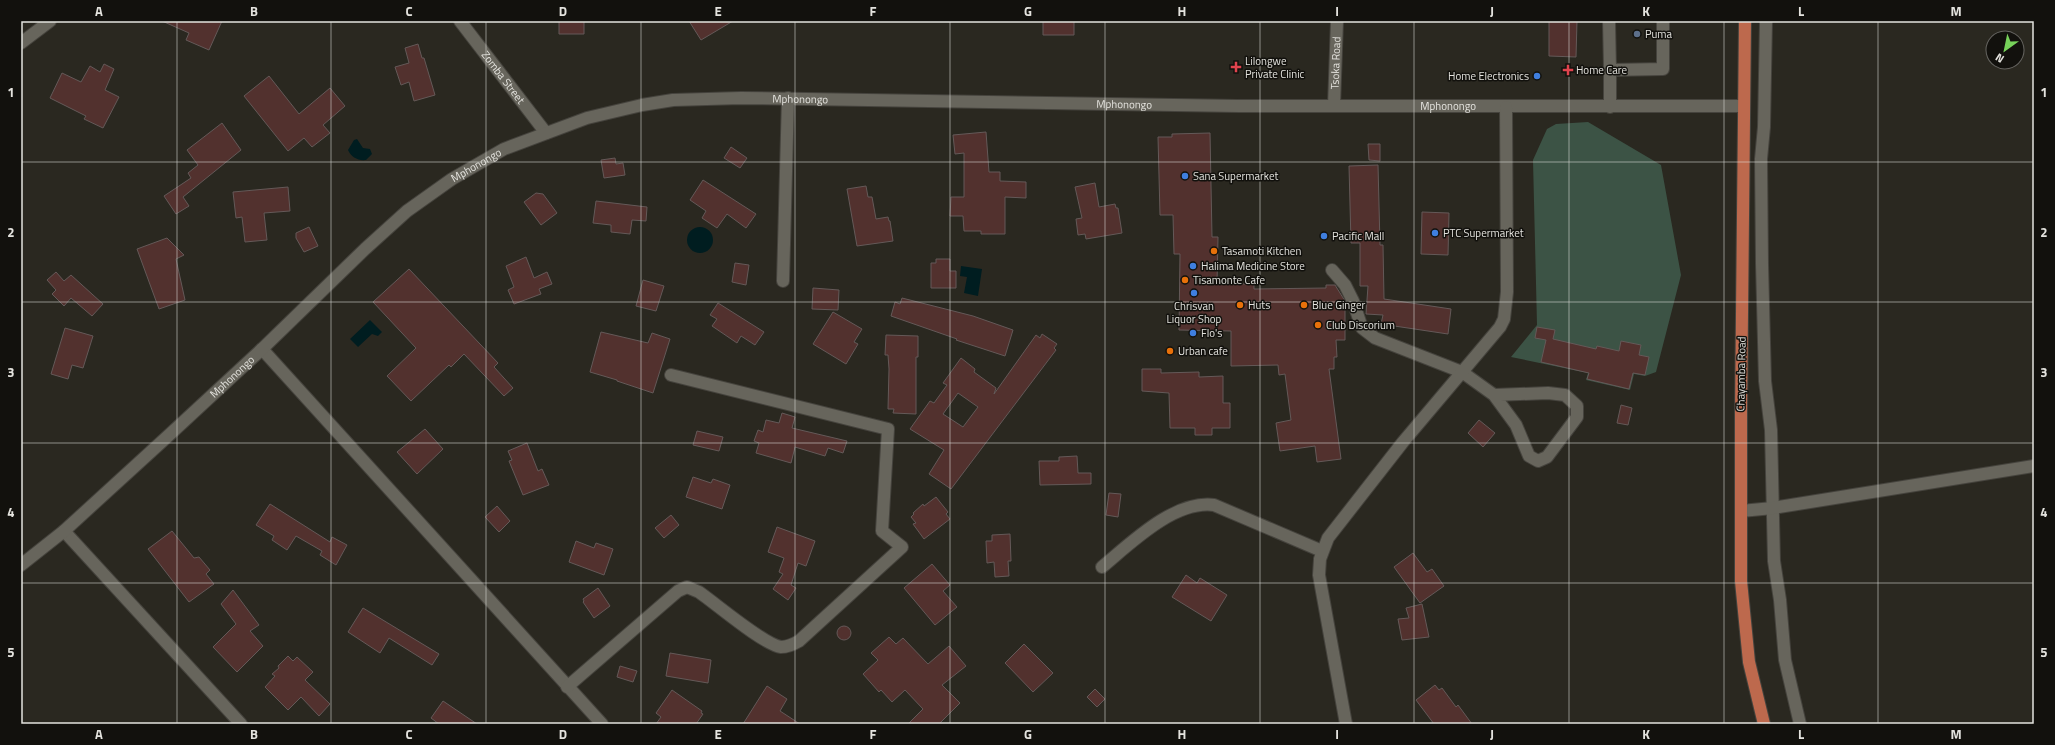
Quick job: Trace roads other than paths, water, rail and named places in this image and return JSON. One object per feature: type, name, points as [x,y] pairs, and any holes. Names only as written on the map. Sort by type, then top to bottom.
[{"type":"main road","name":"Chayamba Road","points":[[1744,21],[1741,581],[1749,662],[1764,724]]},
{"type":"street","points":[[21,43],[50,21]]},
{"type":"street","name":"Zomba Street","points":[[460,21],[546,133]]},
{"type":"street","name":"Tsoka Road","points":[[1334,106],[1337,21]]},
{"type":"street","points":[[1609,21],[1610,107]]},
{"type":"street","points":[[1610,70],[1663,69],[1663,21]]},
{"type":"street","points":[[1766,21],[1764,127],[1760,159],[1765,381],[1771,430],[1774,561],[1780,600],[1785,660],[1800,724]]},
{"type":"street","points":[[783,281],[788,98]]},
{"type":"street","name":"Mphonongo","points":[[21,565],[64,531],[262,349],[359,254],[407,211],[452,179],[498,153],[587,118],[642,105],[665,102],[703,99],[788,98],[1506,108],[1744,106]]},
{"type":"street","points":[[1346,724],[1319,575],[1322,551],[1328,538],[1380,472],[1500,327],[1504,319],[1507,292],[1506,108]]},
{"type":"street","points":[[1332,270],[1345,285],[1353,301],[1362,328],[1375,338],[1462,372],[1494,395],[1516,425],[1529,456],[1538,461],[1547,457],[1577,417],[1577,406],[1565,395],[1548,393],[1494,395]]},
{"type":"street","points":[[262,349],[602,724]]},
{"type":"street","points":[[567,687],[678,591],[687,587],[699,592],[774,645],[782,647],[799,641],[902,547],[882,531],[888,429],[671,375]]},
{"type":"street","points":[[1741,511],[1773,508],[2034,466]]},
{"type":"street","points":[[1102,567],[1145,531],[1183,509],[1205,504],[1214,505],[1322,551]]},
{"type":"street","points":[[64,531],[241,724]]},
{"type":"water","points":[[357,139],[363,148],[370,149],[372,154],[366,160],[355,158],[348,150],[354,140]]},
{"type":"water","points":[[700,227],[709,231],[713,240],[709,249],[700,253],[691,249],[687,240],[691,231]]},
{"type":"water","points":[[961,266],[982,269],[978,296],[964,293],[967,277],[960,276]]},
{"type":"water","points":[[370,320],[382,332],[378,336],[372,334],[358,347],[350,339]]},
{"type":"place","name":"Puma","points":[[1637,34]]},
{"type":"place","name":"Lilongwe Private Clinic","points":[[1236,67]]},
{"type":"place","name":"Home Care","points":[[1568,70]]},
{"type":"place","name":"Home Electronics","points":[[1537,76]]},
{"type":"place","name":"Sana Supermarket","points":[[1185,176]]},
{"type":"place","name":"PTC Supermarket","points":[[1435,233]]},
{"type":"place","name":"Pacific Mall","points":[[1324,236]]},
{"type":"place","name":"Tasamoti Kitchen","points":[[1214,251]]},
{"type":"place","name":"Halima Medicine Store","points":[[1193,266]]},
{"type":"place","name":"Tisamonte Cafe","points":[[1185,280]]},
{"type":"place","name":"Chrisvan Liquor Shop","points":[[1194,293]]},
{"type":"place","name":"Huts","points":[[1240,305]]},
{"type":"place","name":"Blue Ginger","points":[[1304,305]]},
{"type":"place","name":"Club Discorium","points":[[1318,325]]},
{"type":"place","name":"Flo's","points":[[1193,333]]},
{"type":"place","name":"Urban cafe","points":[[1170,351]]}]
